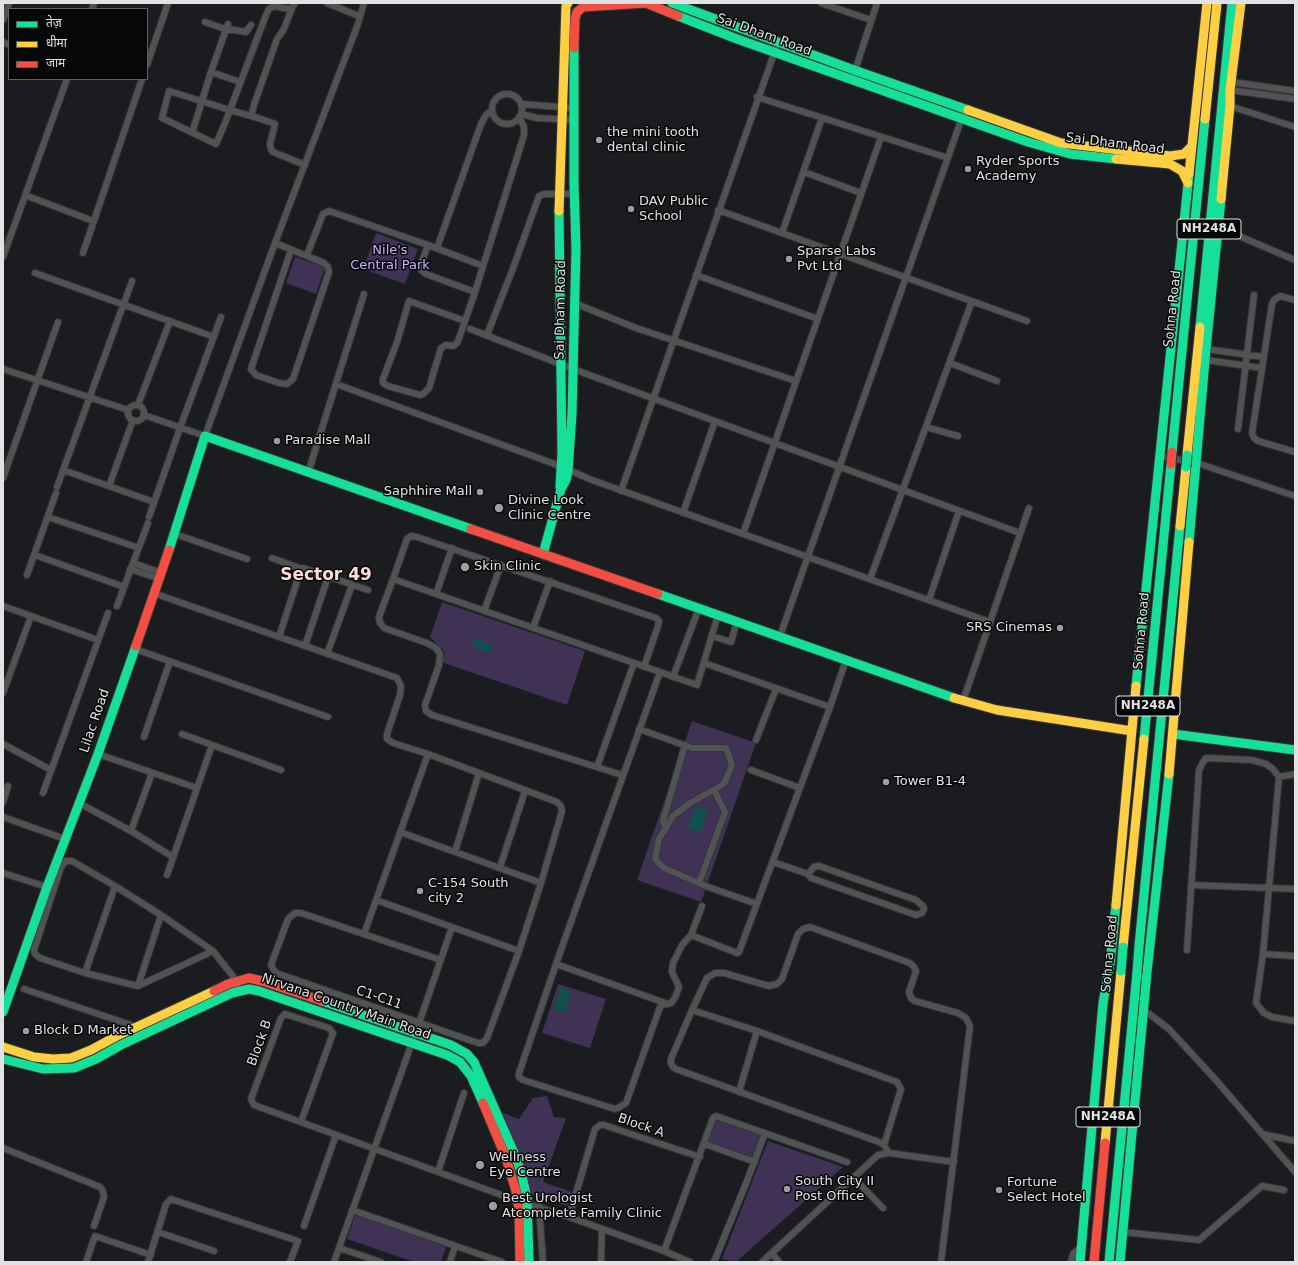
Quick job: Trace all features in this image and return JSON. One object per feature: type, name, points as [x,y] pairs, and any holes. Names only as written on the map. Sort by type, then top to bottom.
[{"type":"main road","name":"Sai Dham Road","points":[[564,470],[562,453],[559,193],[566,6],[568,3]]},
{"type":"main road","name":"Sai Dham Road","points":[[543,554],[564,470],[572,414],[576,248],[574,194],[574,108],[576,7],[646,3],[737,40],[1028,142],[1070,154],[1170,164],[1182,171],[1188,183]]},
{"type":"main road","name":"Sai Dham Road","points":[[672,3],[854,70],[1061,143],[1170,156],[1184,154],[1192,146]]},
{"type":"main road","points":[[1080,1262],[1103,1003],[1110,964],[1132,731],[1207,3]]},
{"type":"main road","name":"Sohna Road","points":[[1094,1262],[1123,947],[1216,3]]},
{"type":"main road","name":"Sohna Road","points":[[1109,1262],[1232,3]]},
{"type":"main road","points":[[1120,1262],[1149,951],[1173,734],[1206,349],[1231,86],[1241,3]]},
{"type":"main road","points":[[205,436],[780,636],[962,701],[997,710],[1132,731]]},
{"type":"main road","name":"Lilac Road","points":[[3,1012],[47,887],[98,754],[175,534],[205,436]]},
{"type":"main road","points":[[1173,734],[1295,750]]},
{"type":"main road","points":[[1111,950],[1149,951]]},
{"type":"main road","points":[[1110,964],[1148,968]]},
{"type":"main road","name":"Nirvana Country Main Road","points":[[3,1047],[34,1057],[53,1059],[71,1058],[91,1050],[235,981],[249,978],[262,981],[414,1036],[454,1058],[466,1068],[475,1085],[506,1158],[518,1200],[520,1211],[520,1262]]},
{"type":"main road","name":"Nirvana Country Main Road","points":[[3,1059],[43,1069],[74,1068],[239,990],[249,988],[459,1049],[474,1062],[484,1081],[521,1172],[527,1203]]},
{"type":"main road","points":[[527,1203],[529,1262]]},
{"type":"street","points":[[3,20],[9,3]]},
{"type":"street","points":[[148,62],[168,3]]},
{"type":"street","points":[[327,3],[359,16]]},
{"type":"street","points":[[144,415],[205,436],[275,243],[358,24],[359,16],[364,3]]},
{"type":"street","points":[[821,3],[871,20]]},
{"type":"street","points":[[852,80],[877,3]]},
{"type":"street","points":[[293,6],[289,9],[274,6],[269,9],[230,110],[216,144],[162,118],[170,91],[201,101],[230,110],[251,116],[276,124],[270,149],[305,165]]},
{"type":"street","points":[[251,116],[277,39],[284,29],[293,6]]},
{"type":"street","points":[[205,22],[222,28],[228,26],[246,32],[251,25]]},
{"type":"street","points":[[192,133],[201,101],[228,26]]},
{"type":"street","points":[[621,490],[757,97],[778,42]]},
{"type":"street","points":[[211,72],[240,82]]},
{"type":"street","points":[[3,256],[67,80]]},
{"type":"street","points":[[83,253],[142,80]]},
{"type":"street","points":[[1231,86],[1295,91]]},
{"type":"street","points":[[1231,86],[1295,99]]},
{"type":"street","points":[[465,321],[409,301],[383,383],[388,386],[420,395],[423,394],[429,388],[441,348],[446,345],[453,346],[456,344],[465,321],[524,135],[524,127],[520,116],[521,104],[517,98],[513,95],[503,94],[495,99],[492,110],[495,118],[503,123],[513,122],[520,116],[574,120]]},
{"type":"street","points":[[757,97],[948,158]]},
{"type":"street","points":[[521,104],[574,108]]},
{"type":"street","points":[[1230,106],[1295,127]]},
{"type":"street","points":[[780,636],[965,109]]},
{"type":"street","points":[[437,248],[480,124],[486,115],[492,110]]},
{"type":"street","points":[[782,233],[822,118]]},
{"type":"street","points":[[743,534],[881,137]]},
{"type":"street","points":[[1114,159],[1115,149]]},
{"type":"street","points":[[804,172],[861,193]]},
{"type":"street","points":[[487,335],[539,196],[544,194],[559,193],[574,194]]},
{"type":"street","points":[[25,195],[93,221]]},
{"type":"street","points":[[718,210],[1027,321]]},
{"type":"street","points":[[307,255],[323,214],[329,211],[437,248],[482,266]]},
{"type":"street","points":[[1218,227],[1295,260]]},
{"type":"street","points":[[275,243],[324,263],[328,266],[330,272],[293,380],[287,384],[279,383],[256,375],[251,369],[291,250]]},
{"type":"street","points":[[428,245],[420,264],[421,270],[426,274],[474,292]]},
{"type":"street","points":[[35,273],[214,337]]},
{"type":"street","points":[[696,275],[818,319]]},
{"type":"street","points":[[28,575],[63,470],[132,281]]},
{"type":"street","points":[[308,473],[364,294]]},
{"type":"street","points":[[1238,429],[1254,295]]},
{"type":"street","points":[[1295,300],[1280,296],[1274,300],[1272,304],[1252,433],[1254,438],[1258,441],[1295,452]]},
{"type":"street","points":[[870,579],[972,302]]},
{"type":"street","points":[[574,303],[673,340],[796,381]]},
{"type":"street","points":[[117,606],[221,317]]},
{"type":"street","points":[[138,405],[170,321]]},
{"type":"street","points":[[3,478],[58,322]]},
{"type":"street","points":[[470,329],[561,365],[1020,533]]},
{"type":"street","points":[[1206,349],[1264,357]]},
{"type":"street","points":[[1206,360],[1262,368]]},
{"type":"street","points":[[950,362],[997,380]]},
{"type":"street","points":[[3,368],[37,381],[128,410]]},
{"type":"street","points":[[336,384],[552,464],[564,470],[990,622]]},
{"type":"street","points":[[128,410],[132,406],[138,405],[143,409],[144,415]]},
{"type":"street","points":[[128,410],[129,417],[133,420],[139,420],[144,415]]},
{"type":"street","points":[[109,486],[133,420]]},
{"type":"street","points":[[683,513],[715,422]]},
{"type":"street","points":[[926,427],[958,436]]},
{"type":"street","points":[[1160,456],[1197,463],[1295,496]]},
{"type":"street","points":[[63,470],[154,502]]},
{"type":"street","points":[[962,701],[1029,508]]},
{"type":"street","points":[[929,600],[959,511]]},
{"type":"street","points":[[48,517],[139,548]]},
{"type":"street","points":[[175,534],[247,559]]},
{"type":"street","points":[[622,775],[432,715],[426,711],[425,705],[439,665],[440,654],[436,648],[427,643],[384,628],[380,623],[379,617],[407,540],[411,536],[417,537],[656,618],[659,621],[658,626],[644,667]]},
{"type":"street","points":[[436,594],[452,548]]},
{"type":"street","points":[[35,555],[124,587]]},
{"type":"street","points":[[272,558],[368,590]]},
{"type":"street","points":[[133,562],[160,576]]},
{"type":"street","points":[[484,611],[501,565]]},
{"type":"street","points":[[130,569],[160,576]]},
{"type":"street","points":[[280,637],[299,571],[302,569]]},
{"type":"street","points":[[305,646],[328,577]]},
{"type":"street","points":[[393,579],[697,685],[718,615]]},
{"type":"street","points":[[533,628],[550,581]]},
{"type":"street","points":[[327,654],[352,585]]},
{"type":"street","points":[[159,595],[397,678],[401,686],[400,695],[386,734],[387,739],[392,743],[428,754],[557,802],[562,811],[519,951],[376,900]]},
{"type":"street","points":[[3,606],[98,640]]},
{"type":"street","points":[[673,677],[698,608]]},
{"type":"street","points":[[43,793],[108,612]]},
{"type":"street","points":[[3,693],[31,616]]},
{"type":"street","points":[[712,636],[731,642],[737,622]]},
{"type":"street","points":[[134,648],[328,717]]},
{"type":"street","points":[[691,936],[739,953],[846,660]]},
{"type":"street","points":[[144,738],[170,661]]},
{"type":"street","points":[[597,767],[634,663]]},
{"type":"street","points":[[704,663],[830,707]]},
{"type":"street","points":[[660,672],[622,775],[556,964],[519,1073],[519,1077],[523,1080],[615,1109],[618,1108],[626,1103],[660,1007],[665,1003]]},
{"type":"street","points":[[756,740],[776,688]]},
{"type":"street","points":[[639,729],[692,748],[726,748],[732,765],[724,784],[690,803],[673,816],[659,840],[654,859],[664,868],[699,883],[757,904]]},
{"type":"street","points":[[182,734],[281,770]]},
{"type":"street","points":[[3,744],[51,770]]},
{"type":"street","points":[[167,874],[212,745]]},
{"type":"street","points":[[666,828],[663,821],[685,745]]},
{"type":"street","points":[[98,754],[197,788]]},
{"type":"street","points":[[428,754],[364,934],[441,960]]},
{"type":"street","points":[[1187,950],[1198,770],[1206,758],[1252,760],[1266,764],[1273,769],[1279,777],[1263,954],[1256,1003],[1264,1013],[1272,1017],[1295,1021]]},
{"type":"street","points":[[752,770],[800,788]]},
{"type":"street","points":[[131,831],[152,773]]},
{"type":"street","points":[[455,852],[479,773]]},
{"type":"street","points":[[1279,777],[1295,774]]},
{"type":"street","points":[[3,802],[8,786]]},
{"type":"street","points":[[699,883],[725,812],[714,790]]},
{"type":"street","points":[[500,868],[525,791]]},
{"type":"street","points":[[80,802],[173,857]]},
{"type":"street","points":[[3,817],[65,839]]},
{"type":"street","points":[[400,832],[541,883]]},
{"type":"street","points":[[213,951],[138,986],[40,958],[35,954],[34,950],[61,867],[66,861],[72,861],[161,915],[213,951],[232,975],[239,990]]},
{"type":"street","points":[[773,862],[808,874],[811,878],[916,915],[922,913],[924,909],[923,906],[916,900],[819,866],[814,867],[808,874]]},
{"type":"street","points":[[3,873],[47,887]]},
{"type":"street","points":[[1191,884],[1295,889]]},
{"type":"street","points":[[85,972],[115,886]]},
{"type":"street","points":[[556,964],[665,1003],[671,1003],[679,987],[672,972],[673,963],[682,945],[691,936],[702,906]]},
{"type":"street","name":"C1-C11","points":[[364,934],[301,913],[295,913],[288,919],[272,961],[273,969],[276,973],[414,1036],[483,1043],[487,1038],[519,951]]},
{"type":"street","points":[[138,986],[161,915]]},
{"type":"street","points":[[334,1262],[452,927]]},
{"type":"street","points":[[889,1153],[884,1145],[871,1139],[676,1069],[671,1063],[692,1010],[707,978],[715,973],[724,973],[769,986],[777,984],[782,979],[798,934],[803,929],[810,927],[910,963],[916,971],[909,992],[911,998],[915,1001],[958,1013],[966,1018],[970,1026],[941,1262]]},
{"type":"street","points":[[1263,954],[1295,956]]},
{"type":"street","points":[[24,989],[137,1027]]},
{"type":"street","points":[[692,1010],[757,1031],[897,1082],[901,1089],[884,1145]]},
{"type":"street","points":[[1144,1010],[1170,1029],[1295,1172]]},
{"type":"street","name":"Block B","points":[[301,1122],[333,1033],[329,1028],[285,1014],[281,1018],[252,1102],[254,1105],[438,1172],[539,1206]]},
{"type":"street","points":[[738,1092],[757,1031]]},
{"type":"street","points":[[438,1172],[464,1094]]},
{"type":"street","points":[[664,1251],[700,1157],[713,1118],[716,1116],[847,1162]]},
{"type":"street","name":"Block A","points":[[569,1217],[596,1129],[600,1125],[604,1125],[700,1157]]},
{"type":"street","points":[[714,1262],[765,1133]]},
{"type":"street","points":[[1262,1134],[1295,1141]]},
{"type":"street","points":[[304,1226],[336,1135]]},
{"type":"street","points":[[704,1144],[754,1162]]},
{"type":"street","points":[[3,1148],[100,1186],[104,1198],[94,1226]]},
{"type":"street","points":[[762,1262],[878,1154],[889,1153],[954,1162]]},
{"type":"street","points":[[853,1177],[883,1208]]},
{"type":"street","points":[[1123,1232],[1199,1240],[1262,1186],[1284,1190]]},
{"type":"street","points":[[148,1262],[166,1204],[170,1200],[174,1199],[298,1241],[290,1262]]},
{"type":"street","points":[[542,1262],[539,1206],[664,1251],[690,1262]]},
{"type":"street","points":[[352,1210],[502,1262]]},
{"type":"street","points":[[601,1262],[602,1229]]},
{"type":"street","points":[[158,1232],[214,1251]]},
{"type":"street","points":[[86,1262],[95,1236],[151,1255]]},
{"type":"street","points":[[450,1262],[455,1246]]},
{"type":"street","points":[[1071,1262],[1073,1254],[1082,1246]]},
{"type":"street","points":[[339,1248],[381,1262]]},
{"type":"street","points":[[772,1253],[779,1262]]},
{"type":"green space","name":"Nile's Central Park","points":[[376,233],[418,249],[405,284],[363,269]]},
{"type":"green space","points":[[295,257],[325,267],[316,294],[286,283]]},
{"type":"green space","points":[[442,602],[585,651],[567,705],[441,662],[445,652],[430,637]]},
{"type":"green space","points":[[692,721],[756,743],[701,902],[637,880]]},
{"type":"green space","points":[[558,984],[606,999],[590,1048],[542,1033]]},
{"type":"green space","points":[[547,1096],[554,1117],[566,1118],[543,1182],[572,1192],[567,1206],[531,1194],[520,1153],[500,1112],[519,1119],[533,1098]]},
{"type":"green space","points":[[715,1118],[762,1135],[753,1157],[707,1141]]},
{"type":"green space","points":[[768,1141],[843,1167],[736,1262],[722,1259]]},
{"type":"green space","points":[[357,1210],[448,1242],[441,1262],[414,1262],[347,1239]]},
{"type":"shaded area","points":[[475,638],[493,645],[490,653],[472,647]]},
{"type":"shaded area","points":[[696,806],[708,810],[701,832],[688,827]]},
{"type":"shaded area","points":[[561,987],[572,991],[564,1013],[554,1009]]},
{"type":"traffic: fast","points":[[672,3],[968,110]]},
{"type":"traffic: fast","points":[[1200,327],[1232,3]]},
{"type":"traffic: fast","points":[[678,16],[737,39],[1028,142],[1070,154],[1116,159]]},
{"type":"traffic: fast","points":[[543,554],[561,489],[566,480],[568,471],[572,414],[576,249],[574,183],[574,48]]},
{"type":"traffic: fast","points":[[1172,452],[1205,119]]},
{"type":"traffic: fast","points":[[1136,686],[1189,174]]},
{"type":"traffic: fast","points":[[1189,542],[1221,199]]},
{"type":"traffic: fast","points":[[559,211],[562,453],[560,487]]},
{"type":"traffic: fast","points":[[169,550],[205,436],[471,529]]},
{"type":"traffic: fast","points":[[1186,467],[1187,455]]},
{"type":"traffic: fast","points":[[1144,739],[1171,464]]},
{"type":"traffic: fast","points":[[1139,946],[1180,526]]},
{"type":"traffic: fast","points":[[658,594],[954,698]]},
{"type":"traffic: fast","points":[[3,1012],[47,887],[98,754],[136,646]]},
{"type":"traffic: fast","points":[[1173,734],[1295,750]]},
{"type":"traffic: fast","points":[[1120,1262],[1147,972],[1169,774]]},
{"type":"traffic: fast","points":[[1080,1262],[1103,1003],[1110,964],[1116,905]]},
{"type":"traffic: fast","points":[[1137,973],[1139,946]]},
{"type":"traffic: fast","points":[[1121,971],[1123,947]]},
{"type":"traffic: fast","points":[[1109,1262],[1137,973]]},
{"type":"traffic: fast","points":[[3,1059],[43,1069],[74,1068],[96,1059],[121,1045],[232,993],[249,989],[259,991],[447,1055],[460,1062],[471,1076],[483,1103]]},
{"type":"traffic: fast","points":[[322,1001],[451,1045],[467,1054],[474,1062],[521,1172],[527,1198],[529,1262]]},
{"type":"traffic: slow","points":[[559,211],[566,6],[568,3]]},
{"type":"traffic: slow","points":[[1189,174],[1207,3]]},
{"type":"traffic: slow","points":[[1205,119],[1217,3]]},
{"type":"traffic: slow","points":[[1221,199],[1230,106],[1230,90],[1241,3]]},
{"type":"traffic: slow","points":[[968,110],[1061,143],[1170,156],[1184,154],[1192,146]]},
{"type":"traffic: slow","points":[[1116,159],[1170,164],[1182,171],[1188,183]]},
{"type":"traffic: slow","points":[[1187,455],[1200,327]]},
{"type":"traffic: slow","points":[[1180,526],[1186,467]]},
{"type":"traffic: slow","points":[[1169,774],[1189,542]]},
{"type":"traffic: slow","points":[[1116,905],[1136,686]]},
{"type":"traffic: slow","points":[[954,698],[997,710],[1132,731]]},
{"type":"traffic: slow","points":[[1123,947],[1144,739]]},
{"type":"traffic: slow","points":[[1105,1143],[1121,971]]},
{"type":"traffic: slow","points":[[3,1047],[34,1057],[53,1059],[71,1058],[91,1050],[117,1036],[214,991]]},
{"type":"traffic: jam","points":[[574,48],[575,19],[577,12],[583,7],[646,3],[678,16]]},
{"type":"traffic: jam","points":[[1171,464],[1172,452]]},
{"type":"traffic: jam","points":[[471,529],[658,594]]},
{"type":"traffic: jam","points":[[136,646],[169,550]]},
{"type":"traffic: jam","points":[[214,991],[228,984],[249,978],[322,1001]]},
{"type":"traffic: jam","points":[[483,1103],[506,1158],[516,1191],[519,1211],[520,1262]]},
{"type":"traffic: jam","points":[[1094,1262],[1105,1143]]},
{"type":"place","name":"the mini tooth dental clinic","points":[[599,140]]},
{"type":"place","name":"Ryder Sports Academy","points":[[968,169]]},
{"type":"place","name":"DAV Public School","points":[[631,209]]},
{"type":"place","name":"Sparse Labs Pvt Ltd","points":[[789,259]]},
{"type":"place","name":"Paradise Mall","points":[[277,441]]},
{"type":"place","name":"Saphhire Mall","points":[[480,492]]},
{"type":"place","name":"Divine Look Clinic Centre","points":[[499,508]]},
{"type":"place","name":"Skin Clinic","points":[[465,567]]},
{"type":"place","name":"SRS Cinemas","points":[[1060,628]]},
{"type":"place","name":"Tower B1-4","points":[[886,782]]},
{"type":"place","name":"C-154 South city 2","points":[[420,891]]},
{"type":"place","name":"Block D Market","points":[[26,1031]]},
{"type":"place","name":"Wellness Eye Centre","points":[[480,1165]]},
{"type":"place","name":"South City II Post Office","points":[[787,1189]]},
{"type":"place","name":"Fortune Select Hotel","points":[[999,1190]]},
{"type":"place","name":"Best Urologist Atcomplete Family Clinic","points":[[493,1206]]},
{"type":"district","name":"Sector 49","points":[[326,576]]}]
